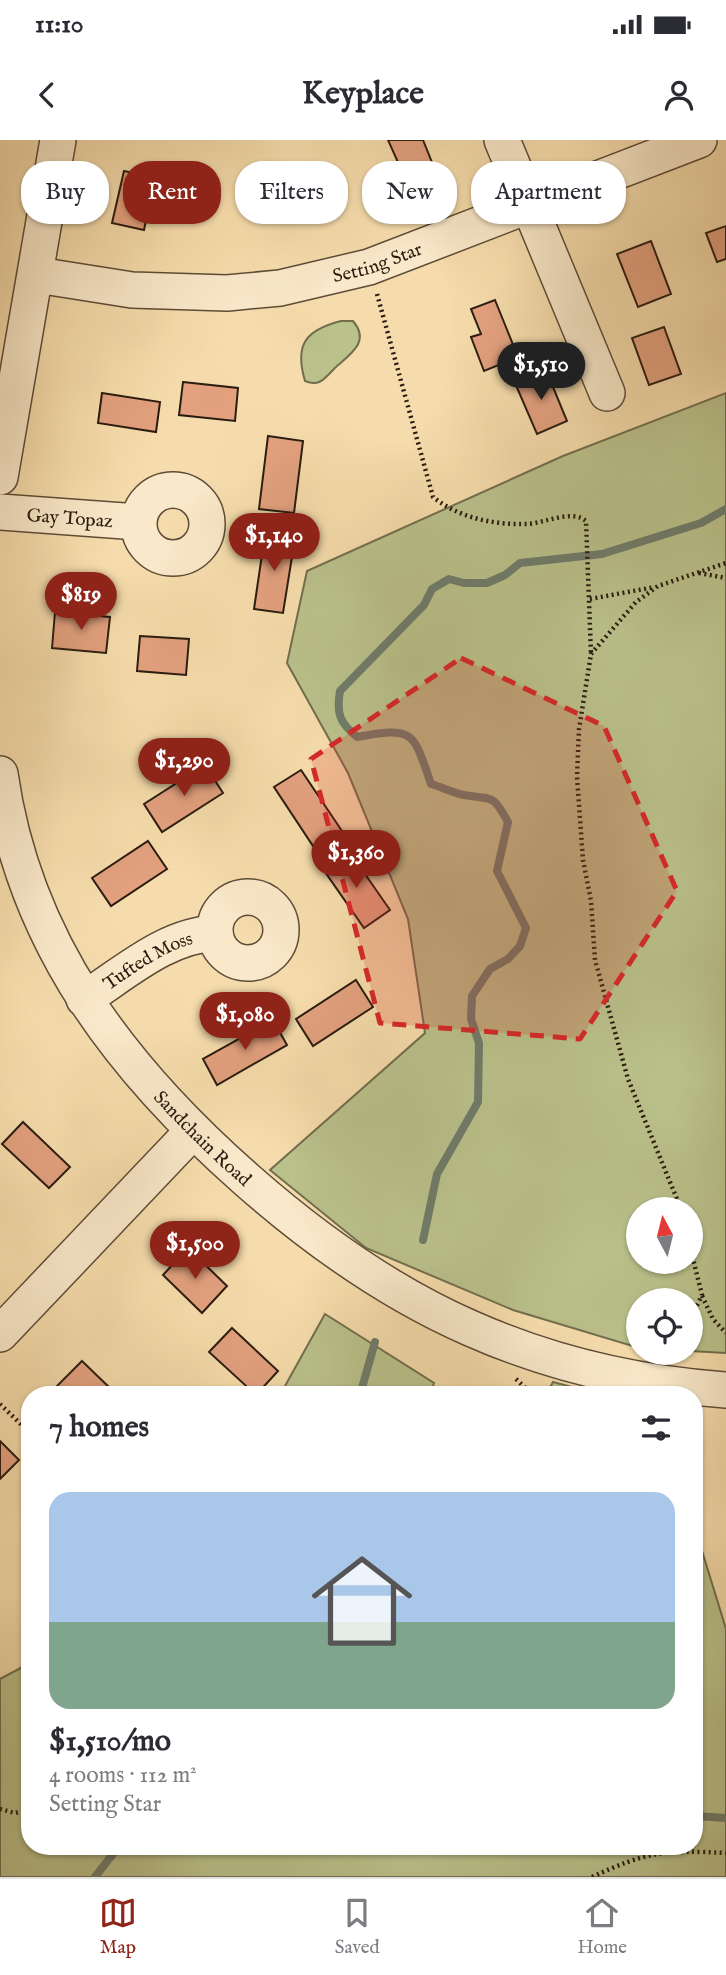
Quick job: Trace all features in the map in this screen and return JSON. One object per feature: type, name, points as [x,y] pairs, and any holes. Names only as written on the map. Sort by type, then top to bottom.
[{"type":"street","points":[[1,461],[37,275],[58,140]]},
{"type":"street","points":[[502,140],[511,161]]},
{"type":"street","name":"Setting Star","points":[[626,169],[699,140]]},
{"type":"street","name":"Setting Star","points":[[37,275],[132,290],[227,293],[279,288],[369,267],[482,224]]},
{"type":"street","points":[[537,224],[607,393]]},
{"type":"street","name":"Gay Topaz","points":[[0,512],[138,522]]},
{"type":"street","name":"Sandchain Road","points":[[0,774],[7,845],[56,951],[84,999],[122,1053],[192,1132],[292,1220],[323,1242],[373,1277],[471,1329],[600,1371],[656,1383],[686,1386]]},
{"type":"street","name":"Tufted Moss","points":[[84,999],[170,943],[191,934],[215,933]]},
{"type":"street","points":[[0,1334],[192,1132]]},
{"type":"street","name":"Sandchain Road","points":[[703,1388],[726,1390]]},
{"type":"path","points":[[369,267],[433,497],[448,509],[498,523],[529,524],[580,517],[586,522],[589,533],[591,654],[580,717],[577,777],[583,860],[591,901],[595,960],[628,1079],[676,1197]]},
{"type":"path","points":[[590,599],[658,586],[726,563]]},
{"type":"path","points":[[698,573],[726,578]]},
{"type":"path","points":[[591,654],[636,602],[658,586]]},
{"type":"path","points":[[703,1297],[713,1319],[726,1333]]},
{"type":"path","points":[[0,1404],[21,1424]]},
{"type":"path","points":[[0,1809],[21,1811]]},
{"type":"path","points":[[703,1852],[726,1853]]},
{"type":"path","points":[[592,1877],[642,1855]]},
{"type":"highlighted area","points":[[461,658],[604,726],[677,891],[580,1039],[380,1023],[311,759]]},
{"type":"green space","points":[[341,321],[353,321],[358,328],[360,335],[357,346],[323,380],[315,383],[305,381],[301,357],[306,340],[319,329]]},
{"type":"green space","points":[[726,393],[726,1353],[703,1352],[703,1288],[626,1288],[626,1344],[513,1310],[366,1248],[270,1170],[425,1033],[408,919],[348,773],[287,663],[307,571],[563,456]]},
{"type":"green space","points":[[325,1314],[434,1383],[433,1386],[285,1386]]},
{"type":"green space","points":[[553,1382],[568,1386],[551,1386]]},
{"type":"green space","points":[[703,1554],[726,1629],[726,1877],[0,1877],[0,1679],[21,1668],[21,1855],[703,1855]]},
{"type":"building","points":[[388,140],[423,140],[431,161],[397,161]]},
{"type":"building","points":[[123,175],[123,224],[145,224],[144,230],[112,223]]},
{"type":"building","points":[[726,226],[726,259],[717,262],[706,233]]},
{"type":"building","points":[[651,241],[671,294],[638,307],[617,254]]},
{"type":"building","points":[[495,300],[518,357],[484,371],[471,337],[481,334],[471,309]]},
{"type":"building","points":[[664,327],[681,374],[649,385],[632,338]]},
{"type":"building","points":[[546,370],[567,421],[537,434],[515,383]]},
{"type":"building","points":[[183,382],[238,388],[235,421],[179,415]]},
{"type":"building","points":[[102,393],[160,402],[156,432],[98,423]]},
{"type":"building","points":[[268,436],[303,441],[294,513],[259,509]]},
{"type":"building","points":[[265,534],[295,538],[283,613],[254,609]]},
{"type":"building","points":[[55,612],[110,617],[106,653],[52,648]]},
{"type":"building","points":[[140,636],[189,639],[186,675],[137,671]]},
{"type":"building","points":[[205,765],[223,793],[162,832],[144,804]]},
{"type":"building","points":[[301,770],[344,834],[317,852],[274,787]]},
{"type":"building","points":[[148,841],[167,869],[111,906],[92,878]]},
{"type":"building","points":[[349,851],[390,910],[364,928],[323,869]]},
{"type":"building","points":[[356,980],[373,1007],[313,1046],[296,1019]]},
{"type":"building","points":[[273,1020],[287,1045],[217,1085],[203,1059]]},
{"type":"building","points":[[23,1122],[70,1167],[49,1188],[2,1144]]},
{"type":"building","points":[[188,1248],[227,1286],[202,1313],[163,1275]]},
{"type":"building","points":[[232,1328],[278,1371],[264,1386],[246,1386],[209,1352]]},
{"type":"building","points":[[82,1361],[108,1386],[57,1386]]},
{"type":"building","points":[[0,1441],[19,1460],[0,1479]]},
{"type":"waterway","points":[[423,1240],[437,1174],[478,1102],[479,1043],[471,1019],[472,996],[490,969],[508,959],[520,946],[526,928],[497,871],[508,822],[495,802],[431,784],[415,743],[401,733],[357,737],[341,717],[340,691],[424,605],[432,589],[449,579],[464,583],[487,583],[505,575],[520,563],[602,554],[701,523],[726,509]]},
{"type":"waterway","points":[[363,1386],[375,1342]]},
{"type":"waterway","points":[[703,1817],[726,1818]]},
{"type":"waterway","points":[[95,1877],[112,1855]]}]
